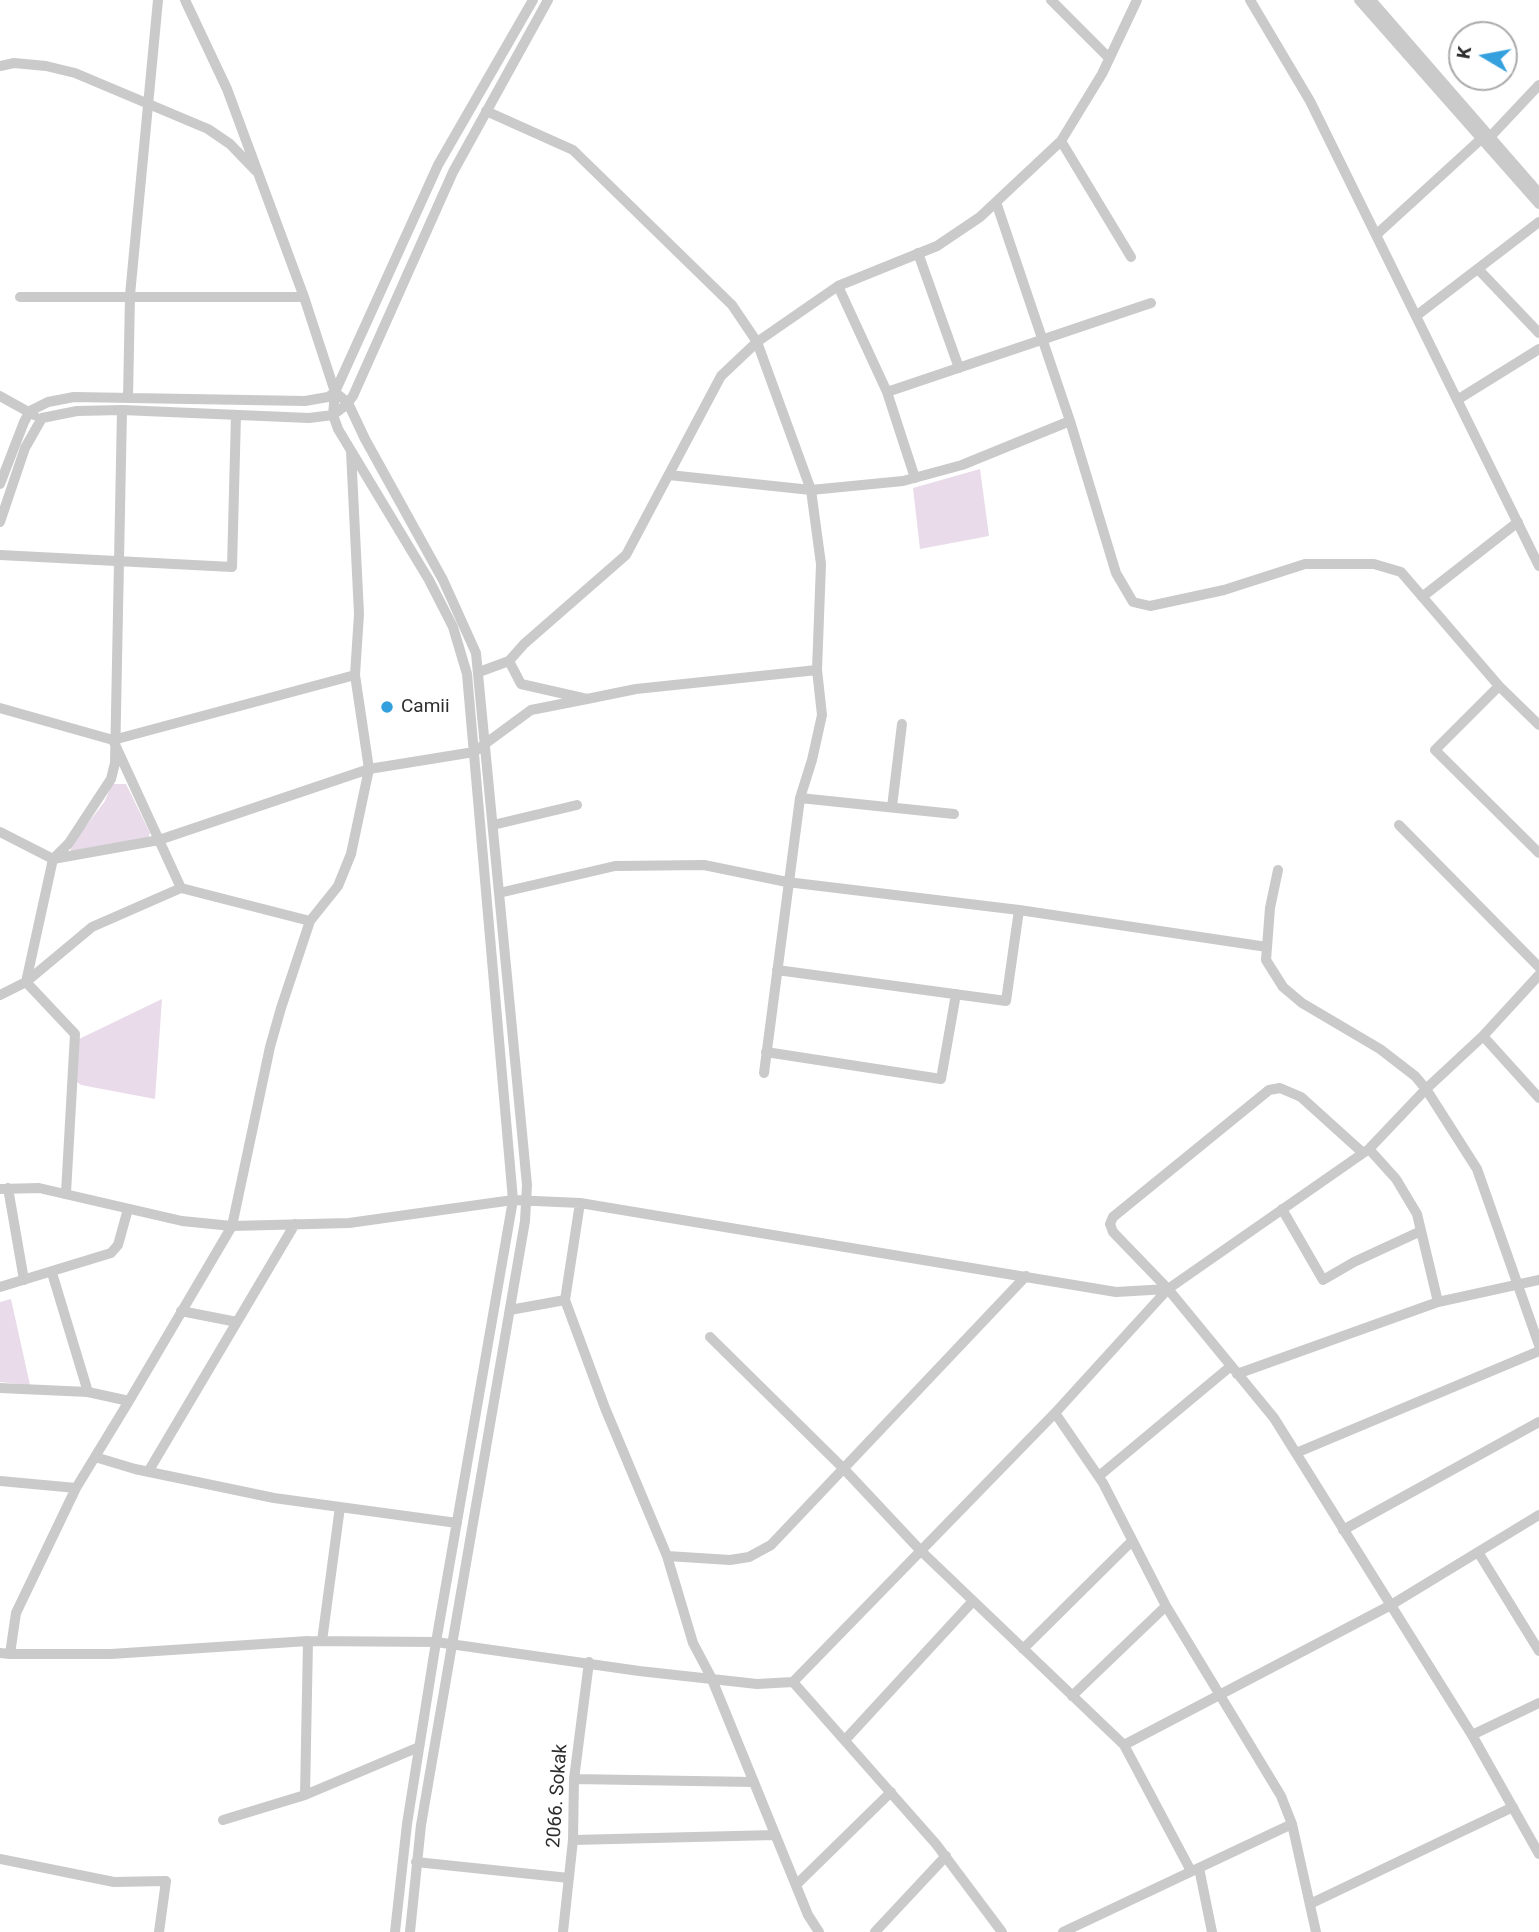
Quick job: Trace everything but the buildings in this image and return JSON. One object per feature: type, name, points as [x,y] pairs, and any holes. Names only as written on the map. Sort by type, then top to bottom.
[{"type":"street","points":[[128,398],[130,295],[158,0]]},
{"type":"street","points":[[184,0],[228,89],[304,297],[335,392],[348,402],[365,439],[443,580],[472,640],[479,672],[527,1200],[416,1862],[410,1932]]},
{"type":"street","points":[[395,1932],[419,1747],[513,1200],[467,674],[453,627],[429,580],[333,415],[335,392],[438,165],[533,0]]},
{"type":"street","points":[[0,522],[26,448],[39,422],[57,413],[122,410],[262,416],[333,415],[348,402],[453,172],[548,0]]},
{"type":"street","points":[[1051,0],[1109,58]]},
{"type":"street","points":[[479,672],[509,661],[524,644],[626,555],[721,376],[757,342],[838,286],[937,246],[996,202],[1061,141],[1109,58],[1137,0]]},
{"type":"street","points":[[1250,0],[1310,101],[1539,566]]},
{"type":"street","points":[[1359,0],[1485,139],[1539,193]]},
{"type":"street","points":[[1371,0],[1539,204]]},
{"type":"street","points":[[0,66],[14,63],[46,66],[75,73],[208,129],[230,144],[260,175]]},
{"type":"street","points":[[1376,235],[1485,139],[1539,85]]},
{"type":"street","points":[[486,111],[573,150],[732,305],[757,342],[811,491],[821,565],[817,670],[822,715],[800,797],[764,1073]]},
{"type":"street","points":[[1061,141],[1131,257]]},
{"type":"street","points":[[996,202],[1070,421],[1116,573],[1133,602],[1150,606],[1224,590],[1305,564],[1374,565],[1388,568],[1401,572],[1499,686],[1539,725]]},
{"type":"street","points":[[1416,316],[1539,222]]},
{"type":"street","points":[[918,253],[959,368]]},
{"type":"street","points":[[1478,269],[1539,333]]},
{"type":"street","points":[[838,286],[887,392],[915,478]]},
{"type":"street","points":[[19,297],[304,297]]},
{"type":"street","points":[[887,392],[1151,303]]},
{"type":"street","points":[[1457,400],[1539,349]]},
{"type":"street","points":[[0,484],[13,443],[30,411],[48,402],[74,397],[305,401],[335,392]]},
{"type":"street","points":[[0,396],[30,411],[39,422]]},
{"type":"street","points":[[261,402],[262,416]]},
{"type":"street","points":[[26,982],[52,859],[69,844],[111,779],[114,764],[122,410]]},
{"type":"street","points":[[0,555],[232,567],[236,415]]},
{"type":"street","points":[[670,475],[811,491],[915,478],[962,465],[1070,421]]},
{"type":"street","points":[[351,449],[359,614],[355,676],[369,769],[351,854],[338,886],[310,921],[270,1046],[232,1226],[76,1488],[16,1613],[5,1654],[111,1654],[308,1641],[436,1642],[639,1671],[757,1684],[793,1682],[1055,1413],[1168,1289],[1366,1151],[1426,1089],[1483,1036],[1539,975]]},
{"type":"street","points":[[1422,597],[1518,522]]},
{"type":"street","points":[[509,661],[521,684],[587,699]]},
{"type":"street","points":[[0,832],[52,859],[159,840],[369,769],[474,752],[531,710],[636,689],[817,670]]},
{"type":"street","points":[[0,708],[113,740],[355,676]]},
{"type":"street","points":[[1499,686],[1435,750],[1539,853]]},
{"type":"street","points":[[892,807],[902,724]]},
{"type":"street","points":[[113,740],[181,888]]},
{"type":"street","points":[[800,797],[954,814]]},
{"type":"street","points":[[494,825],[577,805]]},
{"type":"street","points":[[1399,825],[1539,967]]},
{"type":"street","points":[[499,893],[603,868],[647,863],[704,865],[787,882],[1018,910],[1267,947]]},
{"type":"street","points":[[1279,870],[1270,908],[1266,960],[1283,988],[1380,1049],[1415,1076],[1426,1089],[1477,1168],[1539,1345]]},
{"type":"street","points":[[0,995],[26,982],[92,927],[181,888],[310,921]]},
{"type":"street","points":[[776,970],[1006,1000],[1018,910]]},
{"type":"street","points":[[26,982],[75,1034],[66,1193]]},
{"type":"street","points":[[766,1052],[941,1079],[956,994]]},
{"type":"street","points":[[1483,1036],[1539,1098]]},
{"type":"street","points":[[1438,1302],[1417,1214],[1396,1179],[1301,1097],[1280,1088],[1269,1090],[1112,1217],[1110,1224],[1113,1232],[1168,1289],[1274,1418],[1472,1735],[1539,1854]]},
{"type":"street","points":[[24,1280],[4,1188],[66,1193],[182,1221],[232,1226],[349,1223],[513,1200],[580,1203],[1115,1292],[1168,1289]]},
{"type":"street","points":[[580,1203],[565,1300],[667,1556],[693,1643],[711,1677],[796,1885],[819,1932]]},
{"type":"street","points":[[0,1287],[111,1253],[118,1245],[128,1209]]},
{"type":"street","points":[[1282,1209],[1323,1280],[1354,1262],[1421,1231]]},
{"type":"street","points":[[148,1472],[295,1224]]},
{"type":"street","points":[[52,1273],[88,1392]]},
{"type":"street","points":[[667,1556],[730,1560],[757,1554],[777,1540],[1026,1276]]},
{"type":"street","points":[[1099,1476],[1234,1370],[1438,1302],[1539,1280]]},
{"type":"street","points":[[510,1310],[565,1300]]},
{"type":"street","points":[[181,1311],[237,1322]]},
{"type":"street","points":[[710,1338],[844,1469],[920,1550],[1124,1745],[1195,1870],[1212,1932]]},
{"type":"street","points":[[1296,1453],[1539,1351]]},
{"type":"street","points":[[0,1388],[88,1392],[129,1401]]},
{"type":"street","points":[[1055,1413],[1099,1476],[1166,1606],[1281,1796],[1293,1824],[1312,1903],[1316,1932]]},
{"type":"street","points":[[1343,1530],[1539,1422]]},
{"type":"street","points":[[95,1457],[148,1472],[275,1498],[457,1523]]},
{"type":"street","points":[[0,1480],[76,1488]]},
{"type":"street","points":[[322,1641],[341,1507]]},
{"type":"street","points":[[1124,1745],[1391,1605],[1539,1515]]},
{"type":"street","points":[[1023,1649],[1132,1541]]},
{"type":"street","points":[[1478,1552],[1539,1651]]},
{"type":"street","points":[[845,1740],[973,1601]]},
{"type":"street","points":[[1072,1696],[1166,1606]]},
{"type":"street","points":[[305,1795],[308,1641]]},
{"type":"street","name":"2066. Sokak","points":[[563,1932],[573,1840],[574,1779],[589,1662]]},
{"type":"street","points":[[793,1682],[946,1856],[1002,1932]]},
{"type":"street","points":[[1472,1735],[1539,1703]]},
{"type":"street","points":[[223,1820],[305,1795],[419,1747]]},
{"type":"street","points":[[574,1779],[754,1783]]},
{"type":"street","points":[[796,1885],[891,1792]]},
{"type":"street","points":[[1312,1903],[1513,1807]]},
{"type":"street","points":[[1063,1932],[1293,1824]]},
{"type":"street","points":[[573,1840],[775,1835]]},
{"type":"street","points":[[875,1932],[946,1856]]},
{"type":"street","points":[[0,1859],[114,1882],[166,1881],[159,1932]]},
{"type":"street","points":[[416,1862],[569,1878]]},
{"type":"shaded area","points":[[980,469],[989,536],[920,549],[913,488]]},
{"type":"shaded area","points":[[112,784],[126,784],[150,833],[148,838],[71,851],[70,847],[105,801]]},
{"type":"shaded area","points":[[162,999],[155,1099],[77,1082],[79,1039]]},
{"type":"shaded area","points":[[11,1299],[30,1385],[0,1382],[0,1302]]},
{"type":"place","name":"Camii","points":[[387,707]]}]
